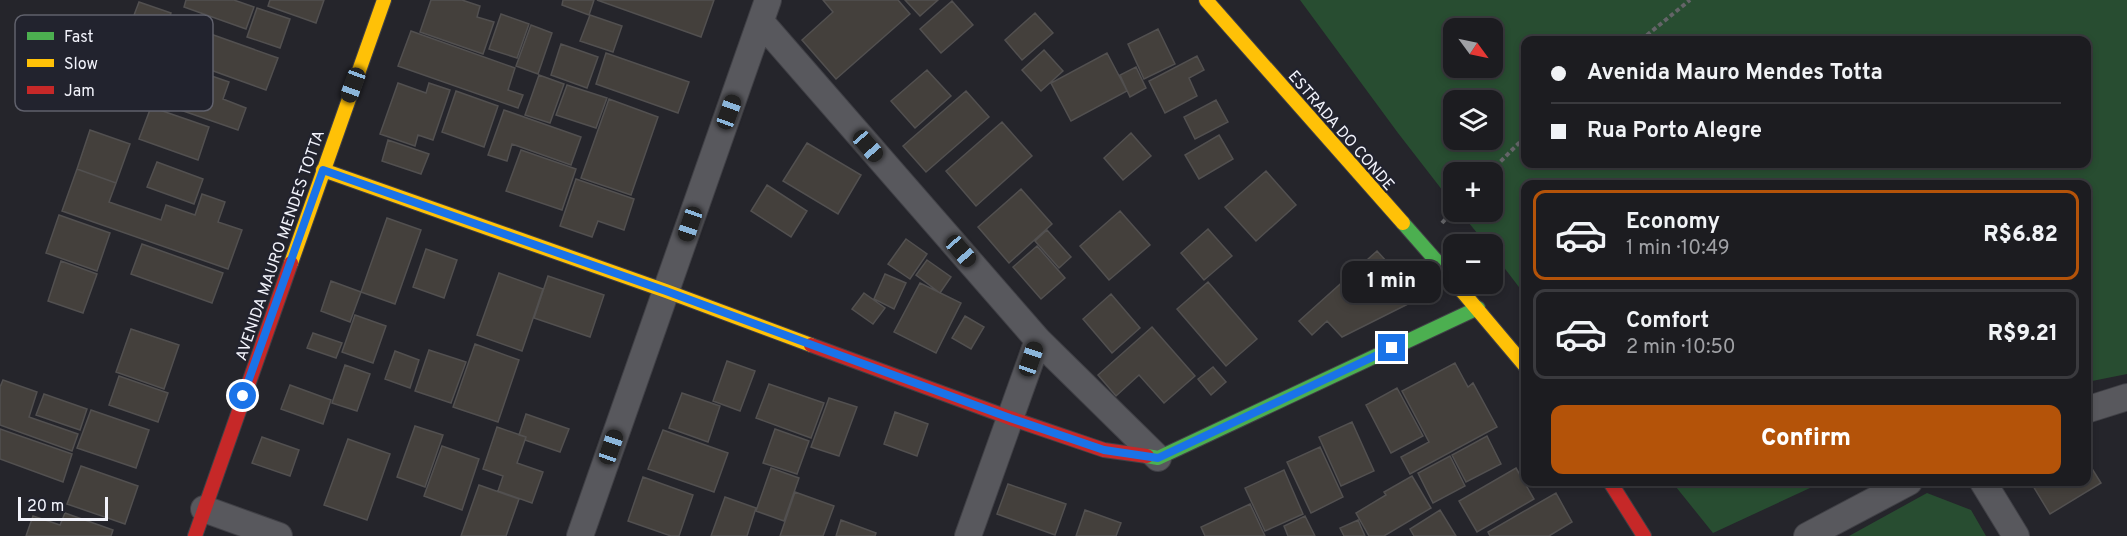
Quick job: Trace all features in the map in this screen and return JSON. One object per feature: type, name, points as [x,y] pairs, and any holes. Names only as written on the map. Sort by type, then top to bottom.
[{"type":"street","name":"AVENIDA MAURO MENDES TOTTA","points":[[195,536],[384,0]]},
{"type":"street","name":"ESTRADA DO CONDE","points":[[1206,0],[1443,268]]},
{"type":"street","points":[[580,536],[764,11]]},
{"type":"street","points":[[764,11],[1038,340],[1158,458]]},
{"type":"street","points":[[323,170],[666,291],[1010,418],[1104,450],[1158,458],[1478,308]]},
{"type":"street","name":"ESTRADA DO CONDE","points":[[1466,294],[1521,361]]},
{"type":"street","points":[[968,536],[1038,340]]},
{"type":"street","points":[[2091,408],[2127,397]]},
{"type":"street","points":[[1613,486],[1644,536]]},
{"type":"street","points":[[1808,536],[1902,486]]},
{"type":"street","points":[[1985,486],[2016,536]]},
{"type":"street","points":[[204,509],[279,536]]},
{"type":"path","points":[[1646,36],[1690,0]]},
{"type":"path","points":[[1500,162],[1521,141]]},
{"type":"green space","points":[[1300,0],[2127,0],[2127,374],[2091,381],[2091,180],[1521,180],[1521,290],[1503,266],[1503,234],[1478,234],[1468,222],[1503,222],[1503,162],[1443,162],[1443,191]]},
{"type":"green space","points":[[1675,486],[1814,486],[1713,533]]},
{"type":"green space","points":[[1927,493],[1971,510],[1986,536],[1849,536]]},
{"type":"building","points":[[186,0],[234,0],[254,7],[246,29],[213,17],[213,15],[184,7]]},
{"type":"building","points":[[270,0],[324,0],[316,23],[268,6]]},
{"type":"building","points":[[431,0],[462,0],[480,6],[477,17],[494,22],[483,54],[420,32]]},
{"type":"building","points":[[563,0],[594,0],[589,15],[562,5]]},
{"type":"building","points":[[597,0],[714,0],[701,37]]},
{"type":"building","points":[[823,0],[898,0],[910,14],[836,79],[802,40],[833,12]]},
{"type":"building","points":[[905,0],[938,0],[920,16]]},
{"type":"building","points":[[952,1],[973,25],[941,53],[920,29]]},
{"type":"building","points":[[139,2],[171,13],[170,15],[134,15]]},
{"type":"building","points":[[257,8],[290,19],[280,48],[247,37]]},
{"type":"building","points":[[1035,13],[1053,33],[1022,60],[1005,40]]},
{"type":"building","points":[[501,14],[529,24],[517,58],[489,49]]},
{"type":"building","points":[[590,15],[622,26],[613,52],[580,41]]},
{"type":"building","points":[[531,25],[552,33],[538,74],[516,66]]},
{"type":"building","points":[[1158,29],[1175,64],[1144,79],[1128,44]]},
{"type":"building","points":[[411,31],[515,68],[508,90],[523,95],[518,108],[398,66]]},
{"type":"building","points":[[213,35],[278,58],[266,90],[213,71]]},
{"type":"building","points":[[561,44],[598,57],[587,88],[551,75]]},
{"type":"building","points":[[1044,50],[1063,71],[1041,91],[1022,70]]},
{"type":"building","points":[[606,53],[689,82],[678,113],[596,84]]},
{"type":"building","points":[[1107,53],[1127,91],[1071,121],[1051,83]]},
{"type":"building","points":[[1197,56],[1204,70],[1189,78],[1197,96],[1165,113],[1149,81]]},
{"type":"building","points":[[1136,67],[1146,88],[1130,97],[1120,75]]},
{"type":"building","points":[[927,70],[951,96],[915,128],[891,101]]},
{"type":"building","points":[[539,75],[564,84],[550,123],[525,115]]},
{"type":"building","points":[[213,76],[229,82],[223,99],[246,108],[238,130],[183,111],[213,111]]},
{"type":"building","points":[[398,83],[426,93],[429,83],[450,90],[433,140],[418,135],[415,146],[380,134]]},
{"type":"building","points":[[567,85],[607,98],[596,128],[556,115]]},
{"type":"building","points":[[456,91],[498,106],[484,147],[442,132]]},
{"type":"building","points":[[966,91],[989,117],[926,172],[903,146]]},
{"type":"building","points":[[609,99],[658,117],[631,195],[581,178]]},
{"type":"building","points":[[1216,100],[1228,122],[1195,139],[1184,117]]},
{"type":"building","points":[[504,110],[581,137],[571,165],[512,144],[507,161],[488,155]]},
{"type":"building","points":[[150,111],[163,111],[209,127],[198,160],[139,139]]},
{"type":"building","points":[[1002,122],[1032,156],[976,206],[946,171]]},
{"type":"building","points":[[90,130],[130,144],[116,183],[77,169]]},
{"type":"building","points":[[1131,133],[1151,156],[1123,180],[1104,158]]},
{"type":"building","points":[[1219,135],[1233,159],[1199,179],[1185,155]]},
{"type":"building","points":[[388,140],[429,154],[421,174],[382,161]]},
{"type":"building","points":[[807,143],[861,175],[838,214],[783,181]]},
{"type":"building","points":[[521,150],[576,169],[562,210],[506,191]]},
{"type":"building","points":[[157,162],[203,179],[194,204],[147,187]]},
{"type":"building","points":[[77,169],[116,183],[109,202],[161,220],[166,205],[195,215],[202,194],[225,202],[218,222],[242,230],[228,269],[62,211]]},
{"type":"building","points":[[1266,171],[1296,205],[1256,241],[1225,207]]},
{"type":"building","points":[[576,179],[634,199],[624,230],[598,221],[592,237],[560,226]]},
{"type":"building","points":[[767,185],[807,211],[791,237],[751,211]]},
{"type":"building","points":[[1021,189],[1052,224],[1009,263],[978,227]]},
{"type":"building","points":[[1120,211],[1150,245],[1109,280],[1080,246]]},
{"type":"building","points":[[59,215],[110,233],[97,271],[46,253]]},
{"type":"building","points":[[387,218],[421,230],[395,304],[361,292]]},
{"type":"building","points":[[1208,229],[1232,256],[1204,280],[1181,253]]},
{"type":"building","points":[[1047,230],[1071,257],[1059,268],[1035,241]]},
{"type":"building","points":[[906,239],[927,254],[910,279],[888,264]]},
{"type":"building","points":[[142,244],[223,273],[212,303],[131,274]]},
{"type":"building","points":[[1037,246],[1065,278],[1041,299],[1013,267]]},
{"type":"building","points":[[426,249],[457,260],[444,298],[413,287]]},
{"type":"building","points":[[1377,251],[1420,298],[1342,337],[1327,321],[1312,335],[1299,321]]},
{"type":"building","points":[[927,260],[951,277],[940,293],[916,275]]},
{"type":"building","points":[[61,261],[97,274],[83,313],[48,301]]},
{"type":"building","points":[[499,273],[543,289],[522,351],[477,335]]},
{"type":"building","points":[[885,274],[906,283],[894,309],[874,299]]},
{"type":"building","points":[[548,276],[604,295],[590,337],[534,318]]},
{"type":"building","points":[[331,281],[361,292],[350,322],[321,311]]},
{"type":"building","points":[[1208,282],[1257,339],[1226,366],[1177,309]]},
{"type":"building","points":[[920,283],[961,303],[936,353],[894,332]]},
{"type":"building","points":[[864,293],[885,308],[873,324],[852,309]]},
{"type":"building","points":[[1111,294],[1140,328],[1112,353],[1083,319]]},
{"type":"building","points":[[355,315],[386,326],[373,363],[342,352]]},
{"type":"building","points":[[965,316],[984,327],[971,349],[952,338]]},
{"type":"building","points":[[1152,327],[1195,376],[1164,403],[1139,375],[1116,396],[1098,375]]},
{"type":"building","points":[[131,329],[179,345],[164,389],[116,372]]},
{"type":"building","points":[[313,333],[342,343],[336,358],[307,348]]},
{"type":"building","points":[[475,344],[519,360],[498,422],[453,407]]},
{"type":"building","points":[[429,350],[466,362],[451,403],[415,391]]},
{"type":"building","points":[[395,351],[419,360],[410,388],[385,379]]},
{"type":"building","points":[[727,361],[755,371],[740,411],[713,401]]},
{"type":"building","points":[[1455,363],[1468,387],[1473,383],[1497,427],[1410,474],[1401,457],[1429,442],[1402,391]]},
{"type":"building","points":[[345,365],[370,374],[357,411],[332,403]]},
{"type":"building","points":[[1213,367],[1226,382],[1211,395],[1198,379]]},
{"type":"building","points":[[119,376],[168,393],[158,422],[109,405]]},
{"type":"building","points":[[3,380],[37,392],[29,417],[78,434],[72,451],[0,425],[0,387]]},
{"type":"building","points":[[769,384],[824,403],[811,438],[756,418]]},
{"type":"building","points":[[290,385],[331,400],[323,424],[281,409]]},
{"type":"building","points":[[1397,388],[1423,436],[1391,453],[1366,405]]},
{"type":"building","points":[[682,393],[720,406],[708,442],[669,428]]},
{"type":"building","points":[[44,394],[87,409],[80,430],[36,415]]},
{"type":"building","points":[[829,398],[857,407],[839,456],[811,447]]},
{"type":"building","points":[[91,410],[149,430],[136,468],[77,448]]},
{"type":"building","points":[[895,412],[928,424],[917,456],[884,444]]},
{"type":"building","points":[[526,414],[569,429],[560,452],[525,440],[526,437],[519,435]]},
{"type":"building","points":[[1352,422],[1374,471],[1341,486],[1319,437]]},
{"type":"building","points":[[415,426],[443,435],[425,487],[397,477]]},
{"type":"building","points":[[497,427],[526,437],[517,463],[543,472],[532,503],[498,491],[503,476],[483,469]]},
{"type":"building","points":[[0,429],[72,454],[63,482],[0,459]]},
{"type":"building","points":[[775,429],[809,441],[797,474],[763,463]]},
{"type":"building","points":[[663,430],[728,453],[714,492],[648,469]]},
{"type":"building","points":[[1487,436],[1501,464],[1466,482],[1452,455]]},
{"type":"building","points":[[262,437],[299,450],[290,476],[252,463]]},
{"type":"building","points":[[348,439],[390,454],[367,520],[324,505]]},
{"type":"building","points":[[442,446],[479,459],[462,510],[424,496]]},
{"type":"building","points":[[1320,447],[1343,497],[1311,513],[1287,462]]},
{"type":"building","points":[[1450,456],[1465,486],[1433,503],[1418,473]]},
{"type":"building","points":[[81,466],[138,486],[125,524],[67,504]]},
{"type":"building","points":[[2091,467],[2101,483],[2050,514],[2033,486],[2091,486]]},
{"type":"building","points":[[771,468],[799,478],[784,521],[756,511]]},
{"type":"building","points":[[1516,468],[1521,477],[1521,486],[1526,486],[1534,499],[1477,532],[1459,501]]},
{"type":"building","points":[[1284,470],[1303,514],[1265,531],[1245,488]]},
{"type":"building","points":[[1412,476],[1431,508],[1384,536],[1369,536],[1356,513],[1386,495],[1384,492]]},
{"type":"building","points":[[643,477],[693,495],[679,536],[671,536],[628,521]]},
{"type":"building","points":[[1008,484],[1066,504],[1055,535],[997,514]]},
{"type":"building","points":[[479,485],[519,499],[506,536],[461,536]]},
{"type":"building","points":[[795,492],[834,506],[823,536],[780,536]]},
{"type":"building","points":[[1556,493],[1572,522],[1549,536],[1490,536],[1488,532]]},
{"type":"building","points":[[725,497],[756,508],[747,536],[711,536]]},
{"type":"building","points":[[1250,504],[1265,536],[1205,536],[1201,527]]},
{"type":"building","points":[[1085,510],[1121,523],[1116,536],[1076,536]]},
{"type":"building","points":[[1440,510],[1456,536],[1414,536],[1410,529]]},
{"type":"building","points":[[65,513],[113,530],[111,536],[26,536],[33,516],[60,525]]},
{"type":"building","points":[[1305,516],[1315,536],[1288,536],[1284,526]]},
{"type":"building","points":[[841,520],[876,533],[875,536],[836,536]]},
{"type":"building","points":[[1358,520],[1365,536],[1344,536],[1340,528]]},
{"type":"traffic: fast","points":[[1403,223],[1443,268]]},
{"type":"traffic: fast","points":[[1147,456],[1158,458],[1478,308]]},
{"type":"traffic: slow","points":[[291,263],[384,0]]},
{"type":"traffic: slow","points":[[1206,0],[1403,223]]},
{"type":"traffic: slow","points":[[323,170],[666,291],[811,345]]},
{"type":"traffic: slow","points":[[1464,294],[1521,361]]},
{"type":"traffic: jam","points":[[195,536],[291,263]]},
{"type":"traffic: jam","points":[[811,345],[1104,450],[1147,456]]},
{"type":"traffic: jam","points":[[1613,486],[1644,536]]},
{"type":"route","points":[[243,396],[323,170],[666,291],[1010,418],[1104,450],[1158,458],[1392,348]]}]
